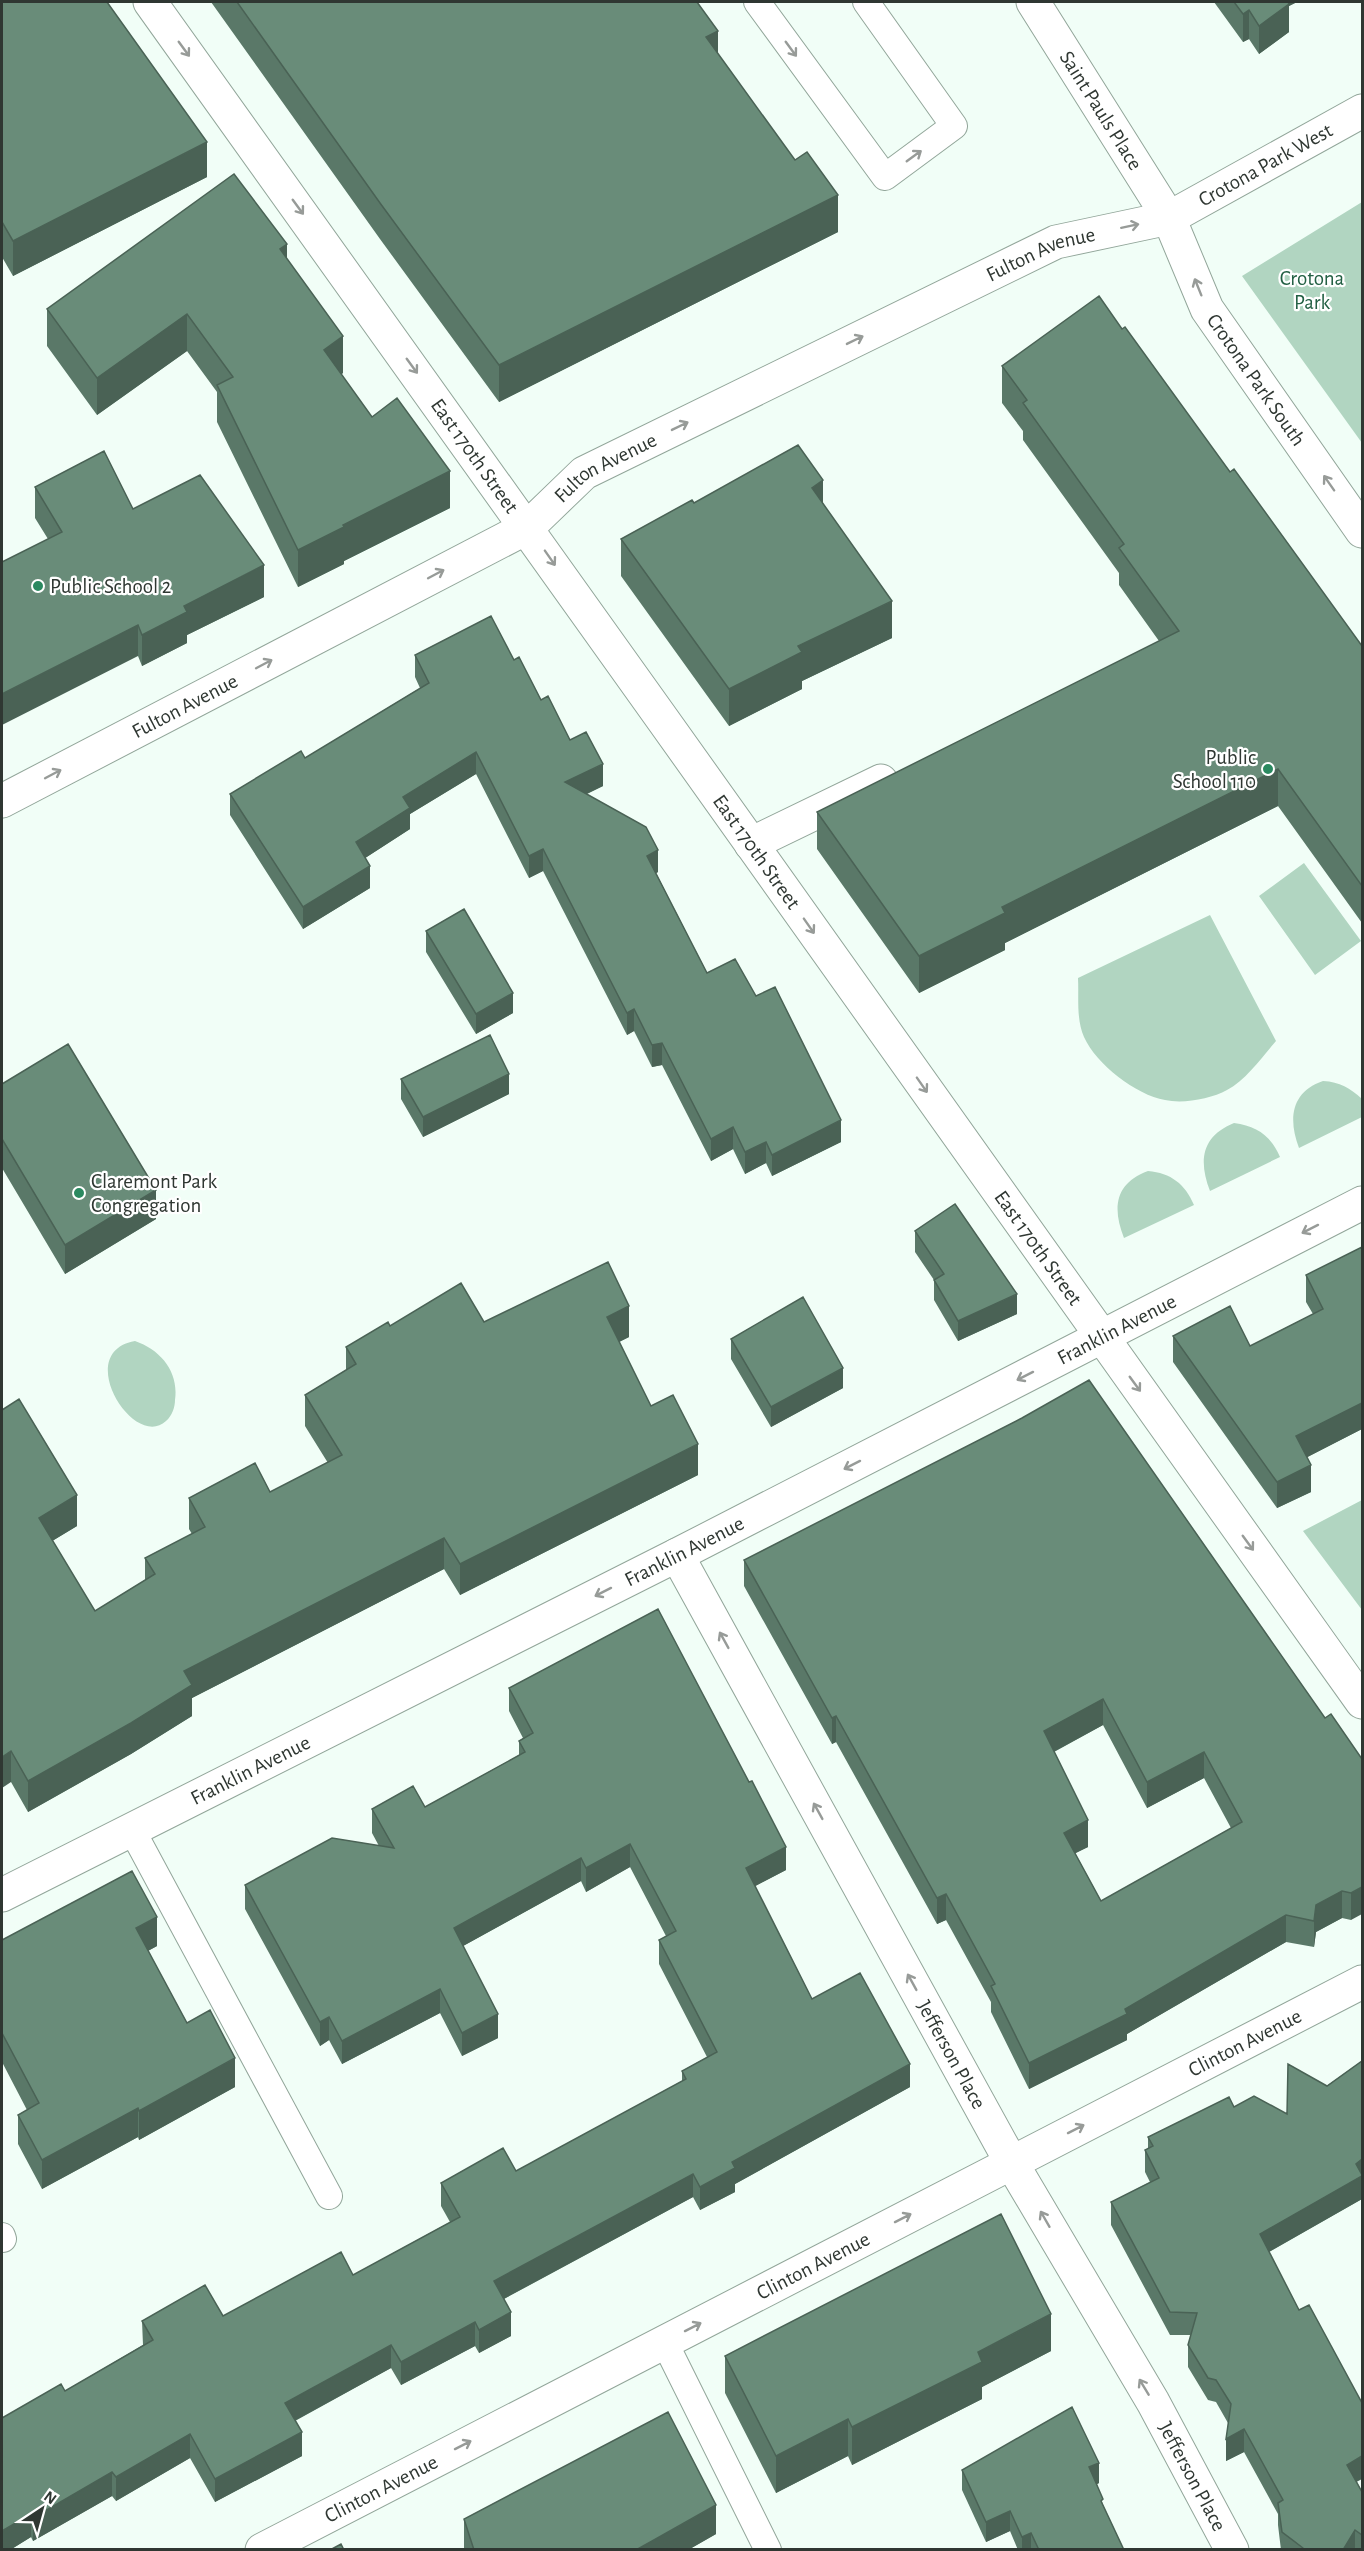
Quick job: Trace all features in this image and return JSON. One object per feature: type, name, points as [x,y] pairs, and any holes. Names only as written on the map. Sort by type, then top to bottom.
[{"type":"street","name":"East 170th Street","points":[[150,2],[528,527],[1362,1702]]},
{"type":"street","name":"Saint Pauls Place","points":[[1033,2],[1168,218]]},
{"type":"street","name":"Crotona Park West","points":[[1168,218],[1362,111]]},
{"type":"street","name":"Fulton Avenue","points":[[2,801],[528,527],[584,473],[1056,242],[1168,218]]},
{"type":"street","name":"Crotona Park South","points":[[1168,218],[1207,309],[1362,531]]},
{"type":"street","points":[[751,844],[912,766]]},
{"type":"street","name":"Franklin Avenue","points":[[2,1895],[677,1555],[1362,1203]]},
{"type":"street","name":"Jefferson Place","points":[[677,1555],[1011,2162],[1153,2402],[1232,2550]]},
{"type":"street","name":"Clinton Avenue","points":[[262,2550],[1362,1982]]},
{"type":"lane","points":[[757,2],[885,177],[954,126],[866,2]]},
{"type":"lane","points":[[132,1830],[328,2196]]},
{"type":"lane","points":[[664,2341],[768,2550]]},
{"type":"green space","name":"Crotona Park","points":[[1362,202],[1362,443],[1242,276]]},
{"type":"green space","points":[[1304,863],[1361,941],[1315,975],[1259,896]]},
{"type":"green space","points":[[1210,915],[1276,1041],[1247,1074],[1234,1086],[1220,1093],[1188,1101],[1172,1101],[1154,1097],[1118,1077],[1090,1047],[1081,1030],[1078,978]]},
{"type":"green space","points":[[1323,1081],[1344,1086],[1362,1099],[1362,1117],[1299,1148],[1293,1117],[1298,1099],[1312,1086]]},
{"type":"green space","points":[[1234,1123],[1262,1133],[1272,1143],[1280,1157],[1210,1191],[1204,1169],[1206,1150],[1215,1135]]},
{"type":"green space","points":[[1148,1171],[1164,1174],[1176,1181],[1186,1191],[1194,1205],[1124,1238],[1118,1217],[1119,1198],[1129,1182]]},
{"type":"green space","points":[[135,1341],[160,1356],[171,1371],[174,1380],[173,1411],[166,1421],[153,1427],[139,1423],[126,1412],[115,1396],[109,1379],[109,1362],[117,1349]]},
{"type":"green space","points":[[1362,1500],[1362,1610],[1303,1531]]},
{"type":"building","points":[[2,2],[107,2],[207,142],[13,241],[2,222]]},
{"type":"building","points":[[237,2],[697,2],[718,31],[706,37],[795,160],[807,152],[838,195],[499,365]]},
{"type":"building","points":[[1234,2],[1288,2],[1289,4],[1259,26],[1249,10],[1243,14]]},
{"type":"building","points":[[234,174],[287,244],[280,249],[343,336],[324,350],[372,417],[397,398],[450,471],[298,550],[217,385],[233,377],[187,314],[97,378],[47,309]]},
{"type":"building","points":[[1099,296],[1122,329],[1125,327],[1230,472],[1234,469],[1362,646],[1362,886],[1278,769],[1002,907],[1005,913],[919,956],[817,812],[1179,631],[1119,548],[1124,544],[1023,403],[1027,400],[1002,366]]},
{"type":"building","points":[[798,445],[823,480],[812,488],[892,601],[798,646],[802,652],[729,689],[621,539],[692,500],[694,503]]},
{"type":"building","points":[[104,451],[133,509],[200,475],[264,565],[184,606],[187,612],[142,635],[138,625],[2,694],[2,562],[62,532],[35,487]]},
{"type":"building","points":[[491,616],[514,660],[519,657],[541,700],[548,696],[570,740],[586,732],[603,764],[565,782],[646,827],[658,850],[647,856],[707,973],[735,959],[756,996],[775,987],[841,1120],[772,1155],[766,1142],[745,1152],[733,1127],[711,1139],[662,1043],[652,1045],[634,1009],[627,1013],[543,849],[529,856],[476,752],[403,797],[410,808],[356,842],[370,866],[303,907],[230,794],[301,751],[305,758],[429,683],[415,655]]},
{"type":"building","points":[[464,909],[513,993],[476,1014],[426,931]]},
{"type":"building","points":[[490,1035],[509,1074],[423,1117],[401,1079]]},
{"type":"building","name":"Claremont Park Congregation","points":[[68,1044],[156,1190],[65,1245],[2,1139],[2,1084]]},
{"type":"building","points":[[955,1204],[1017,1294],[958,1321],[934,1280],[944,1274],[915,1231]]},
{"type":"building","points":[[1362,1247],[1362,1403],[1296,1436],[1311,1465],[1277,1482],[1173,1336],[1230,1306],[1250,1346],[1323,1309],[1306,1275]]},
{"type":"building","points":[[608,1262],[629,1306],[607,1317],[651,1406],[673,1395],[698,1444],[460,1564],[444,1538],[184,1671],[192,1685],[131,1723],[28,1781],[11,1751],[2,1757],[2,1410],[19,1399],[77,1495],[39,1518],[95,1611],[155,1574],[145,1558],[205,1527],[189,1498],[255,1463],[270,1492],[342,1455],[305,1395],[356,1364],[346,1347],[388,1322],[390,1326],[461,1283],[484,1322]]},
{"type":"building","points":[[803,1297],[843,1368],[771,1407],[731,1339]]},
{"type":"building","points":[[1089,1380],[1325,1718],[1331,1714],[1362,1759],[1362,1887],[1351,1893],[1342,1891],[1316,1905],[1314,1921],[1286,1915],[1125,2009],[1127,2014],[1029,2063],[991,1986],[995,1984],[946,1894],[937,1898],[836,1716],[832,1718],[744,1560],[1022,1418]],"holes":[[[1103,1699],[1147,1782],[1204,1752],[1242,1822],[1101,1901],[1064,1833],[1088,1820],[1044,1731]]]},
{"type":"building","points":[[658,1609],[786,1847],[746,1868],[812,1999],[860,1973],[910,2064],[732,2162],[735,2168],[700,2187],[693,2174],[494,2281],[511,2312],[479,2330],[475,2322],[401,2362],[391,2345],[285,2403],[302,2432],[215,2479],[190,2434],[116,2477],[112,2472],[33,2518],[31,2514],[2,2531],[2,2418],[61,2384],[65,2391],[153,2340],[142,2321],[205,2285],[223,2316],[341,2252],[353,2275],[460,2217],[441,2183],[503,2148],[516,2171],[686,2079],[682,2071],[717,2052],[659,1940],[676,1931],[630,1844],[586,1868],[581,1858],[454,1928],[498,2014],[462,2033],[440,1989],[342,2041],[329,2017],[320,2022],[245,1885],[332,1838],[394,1848],[372,1809],[413,1786],[425,1807],[525,1752],[519,1741],[533,1733],[509,1688]]},
{"type":"building","points":[[132,1871],[157,1917],[136,1928],[187,2023],[210,2010],[235,2058],[139,2111],[138,2108],[42,2160],[18,2115],[39,2103],[2,2033],[2,1940]]},
{"type":"building","points":[[1362,2061],[1362,2159],[1356,2164],[1362,2176],[1260,2234],[1299,2310],[1309,2305],[1362,2403],[1362,2456],[1347,2465],[1362,2492],[1362,2535],[1355,2530],[1343,2550],[1303,2550],[1282,2532],[1278,2503],[1283,2500],[1244,2429],[1226,2439],[1231,2404],[1216,2380],[1208,2378],[1188,2345],[1197,2313],[1170,2312],[1111,2202],[1159,2178],[1145,2150],[1153,2146],[1148,2137],[1229,2097],[1234,2107],[1254,2096],[1287,2114],[1288,2064],[1327,2086]]},
{"type":"building","points":[[1001,2214],[1051,2314],[978,2352],[982,2362],[852,2427],[848,2419],[776,2456],[725,2356]]},
{"type":"building","points":[[1072,2407],[1099,2463],[1089,2467],[1103,2499],[1101,2501],[1124,2550],[1039,2550],[1031,2533],[1022,2537],[1010,2511],[986,2522],[962,2470]]},
{"type":"building","points":[[668,2412],[716,2505],[636,2550],[474,2550],[464,2519]]},
{"type":"building","points":[[341,2544],[344,2550],[330,2550]]},
{"type":"place","name":"Public School 2","points":[[38,586]]},
{"type":"place","name":"Public School 110","points":[[1268,769]]},
{"type":"place","name":"Claremont Park Congregation","points":[[79,1193]]}]
